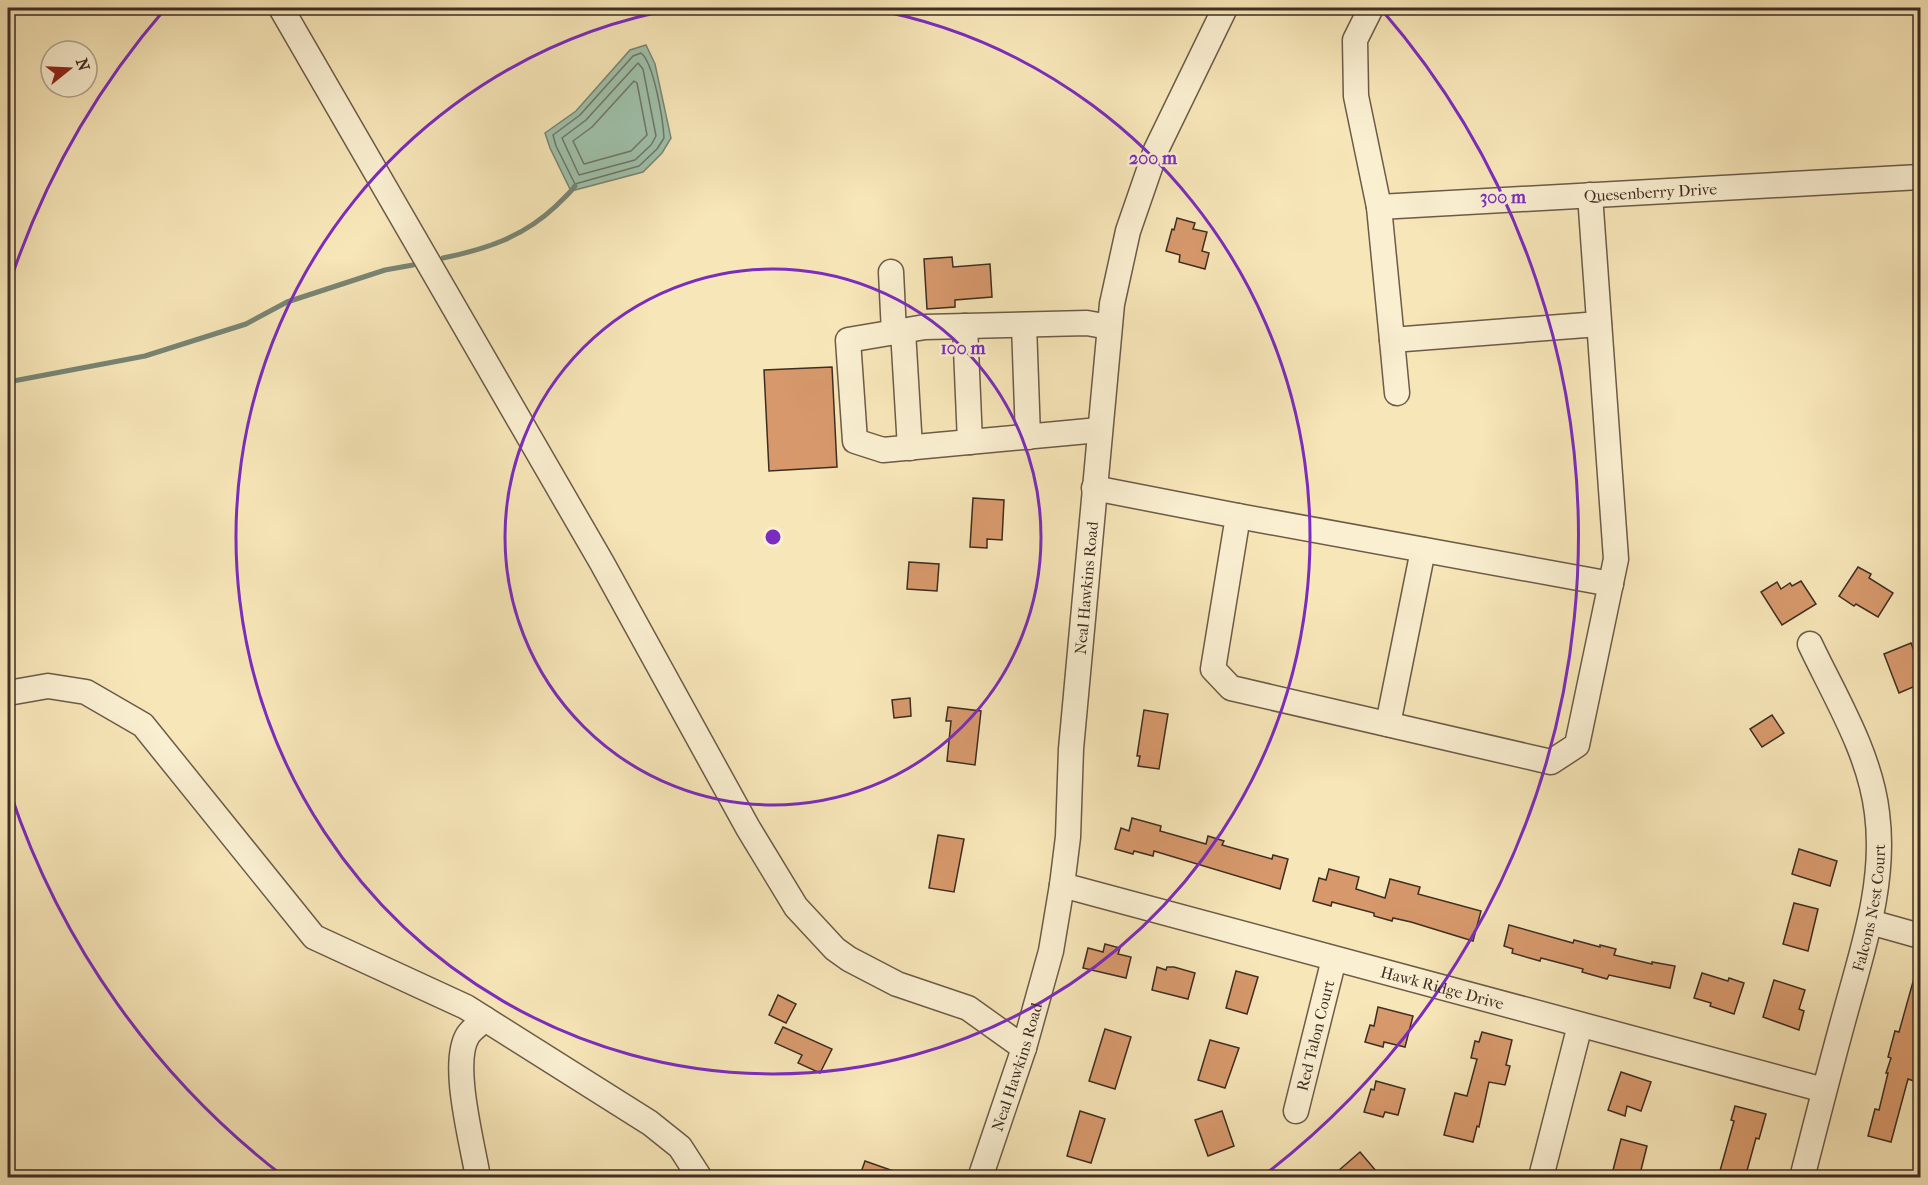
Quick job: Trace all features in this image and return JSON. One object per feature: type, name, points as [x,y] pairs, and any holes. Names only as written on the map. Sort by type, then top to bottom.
[{"type":"street","points":[[281,8],[602,563],[748,828],[796,907],[835,949],[849,959],[897,984],[968,1008],[1024,1048]]},
{"type":"street","name":"Neal Hawkins Road","points":[[980,1178],[1024,1048],[1051,951],[1062,885],[1068,837],[1071,749],[1112,304],[1128,231],[1156,150],[1225,8]]},
{"type":"street","points":[[1371,8],[1355,40],[1356,96],[1379,207],[1397,393]]},
{"type":"street","name":"Quesenberry Drive","points":[[1379,207],[1920,177]]},
{"type":"street","points":[[1238,516],[1213,669],[1231,687],[1551,762],[1577,745],[1616,559],[1590,195]]},
{"type":"street","points":[[891,272],[910,448]]},
{"type":"street","points":[[1099,430],[883,450],[855,441],[848,340],[925,327],[1087,323],[1109,327]]},
{"type":"street","points":[[1392,340],[1599,324]]},
{"type":"street","points":[[1024,325],[1028,437]]},
{"type":"street","points":[[965,326],[970,442]]},
{"type":"street","points":[[1094,488],[1611,584]]},
{"type":"street","points":[[1388,724],[1423,550]]},
{"type":"street","name":"Falcons Nest Court","points":[[1802,1178],[1870,922],[1878,876],[1879,835],[1873,791],[1858,747],[1810,644]]},
{"type":"street","points":[[8,693],[48,686],[86,692],[143,725],[314,937],[466,1007],[650,1123],[680,1147],[700,1178]]},
{"type":"street","name":"Hawk Ridge Drive","points":[[1062,885],[1824,1090]]},
{"type":"street","points":[[1870,922],[1920,936]]},
{"type":"street","name":"Red Talon Court","points":[[1296,1111],[1334,959]]},
{"type":"street","points":[[478,1178],[462,1085],[462,1052],[468,1035],[485,1019]]},
{"type":"street","points":[[1541,1177],[1580,1025]]},
{"type":"water","points":[[646,45],[655,64],[671,138],[662,153],[643,172],[571,191],[545,133],[576,111],[630,50]]},
{"type":"building","points":[[1177,218],[1195,223],[1193,229],[1207,232],[1202,251],[1209,253],[1205,269],[1179,262],[1180,255],[1166,251]]},
{"type":"building","points":[[952,257],[953,267],[990,264],[992,297],[955,300],[955,307],[927,309],[924,259]]},
{"type":"building","points":[[832,367],[837,467],[769,471],[764,370]]},
{"type":"building","points":[[973,498],[1004,500],[1002,540],[987,539],[987,548],[970,547]]},
{"type":"building","points":[[909,562],[939,564],[937,591],[907,589]]},
{"type":"building","points":[[1858,567],[1871,574],[1869,578],[1893,593],[1878,617],[1839,596]]},
{"type":"building","points":[[1801,581],[1816,604],[1782,625],[1761,592],[1777,582],[1781,589],[1790,583],[1792,586]]},
{"type":"building","points":[[1911,643],[1920,666],[1920,684],[1899,693],[1884,654]]},
{"type":"building","points":[[910,698],[911,716],[894,718],[892,700]]},
{"type":"building","points":[[948,707],[981,711],[975,765],[947,761],[951,721],[946,721]]},
{"type":"building","points":[[1144,710],[1168,714],[1159,769],[1138,766],[1140,756],[1137,756]]},
{"type":"building","points":[[1772,715],[1784,733],[1762,747],[1750,729]]},
{"type":"building","points":[[1132,818],[1161,826],[1160,831],[1206,844],[1208,836],[1224,841],[1222,845],[1272,859],[1273,855],[1288,859],[1280,889],[1154,851],[1153,856],[1115,849],[1121,828],[1129,831]]},
{"type":"building","points":[[938,835],[964,839],[954,892],[929,888]]},
{"type":"building","points":[[1799,849],[1837,861],[1830,886],[1792,874]]},
{"type":"building","points":[[1329,869],[1359,877],[1356,889],[1385,898],[1390,879],[1420,887],[1418,894],[1481,911],[1473,941],[1411,922],[1393,918],[1392,921],[1374,916],[1374,913],[1332,902],[1331,906],[1313,901],[1319,878],[1326,880]]},
{"type":"building","points":[[1794,903],[1818,909],[1808,951],[1783,944]]},
{"type":"building","points":[[1509,925],[1573,943],[1574,940],[1616,949],[1614,955],[1652,964],[1652,962],[1675,966],[1670,988],[1609,975],[1607,979],[1582,972],[1583,969],[1512,953],[1513,949],[1504,946]]},
{"type":"building","points":[[1105,944],[1120,948],[1118,954],[1131,957],[1126,978],[1083,968],[1088,948],[1103,952]]},
{"type":"building","points":[[1157,967],[1166,970],[1167,967],[1174,967],[1195,973],[1188,999],[1152,990]]},
{"type":"building","points":[[1236,971],[1258,977],[1247,1014],[1226,1008]]},
{"type":"building","points":[[1916,971],[1920,971],[1920,1058],[1914,1081],[1908,1079],[1891,1142],[1868,1136],[1875,1109],[1879,1110],[1895,1031],[1899,1032]]},
{"type":"building","points":[[1702,973],[1744,983],[1734,1014],[1694,998]]},
{"type":"building","points":[[1774,980],[1805,990],[1799,1009],[1804,1011],[1799,1030],[1763,1017]]},
{"type":"building","points":[[778,995],[796,1004],[786,1023],[769,1015]]},
{"type":"building","points":[[1378,1007],[1413,1016],[1405,1047],[1384,1042],[1383,1047],[1365,1042],[1370,1025],[1374,1026]]},
{"type":"building","points":[[783,1027],[832,1049],[820,1073],[798,1063],[802,1055],[775,1043]]},
{"type":"building","points":[[1105,1029],[1131,1037],[1115,1089],[1089,1081]]},
{"type":"building","points":[[1482,1032],[1512,1040],[1506,1065],[1510,1066],[1505,1085],[1489,1082],[1479,1127],[1477,1126],[1473,1142],[1444,1135],[1455,1093],[1467,1096],[1477,1059],[1471,1058],[1475,1041],[1479,1042]]},
{"type":"building","points":[[1210,1040],[1239,1048],[1225,1088],[1198,1080]]},
{"type":"building","points":[[1621,1072],[1651,1082],[1641,1111],[1627,1106],[1625,1116],[1608,1110]]},
{"type":"building","points":[[1376,1081],[1405,1089],[1398,1115],[1385,1112],[1383,1117],[1364,1112]]},
{"type":"building","points":[[1735,1106],[1766,1114],[1759,1139],[1756,1138],[1745,1178],[1718,1178],[1734,1121],[1731,1120]]},
{"type":"building","points":[[1080,1111],[1105,1119],[1091,1163],[1067,1156]]},
{"type":"building","points":[[1222,1111],[1234,1146],[1208,1156],[1195,1120]]},
{"type":"building","points":[[1621,1139],[1647,1146],[1639,1178],[1611,1178]]},
{"type":"building","points":[[1360,1152],[1382,1178],[1330,1178]]},
{"type":"building","points":[[865,1161],[905,1175],[905,1178],[859,1178]]},
{"type":"waterway","points":[[443,258],[489,246],[517,234],[543,217],[575,186]]},
{"type":"waterway","points":[[8,382],[145,356],[246,324],[287,302],[385,270],[413,265]]}]
